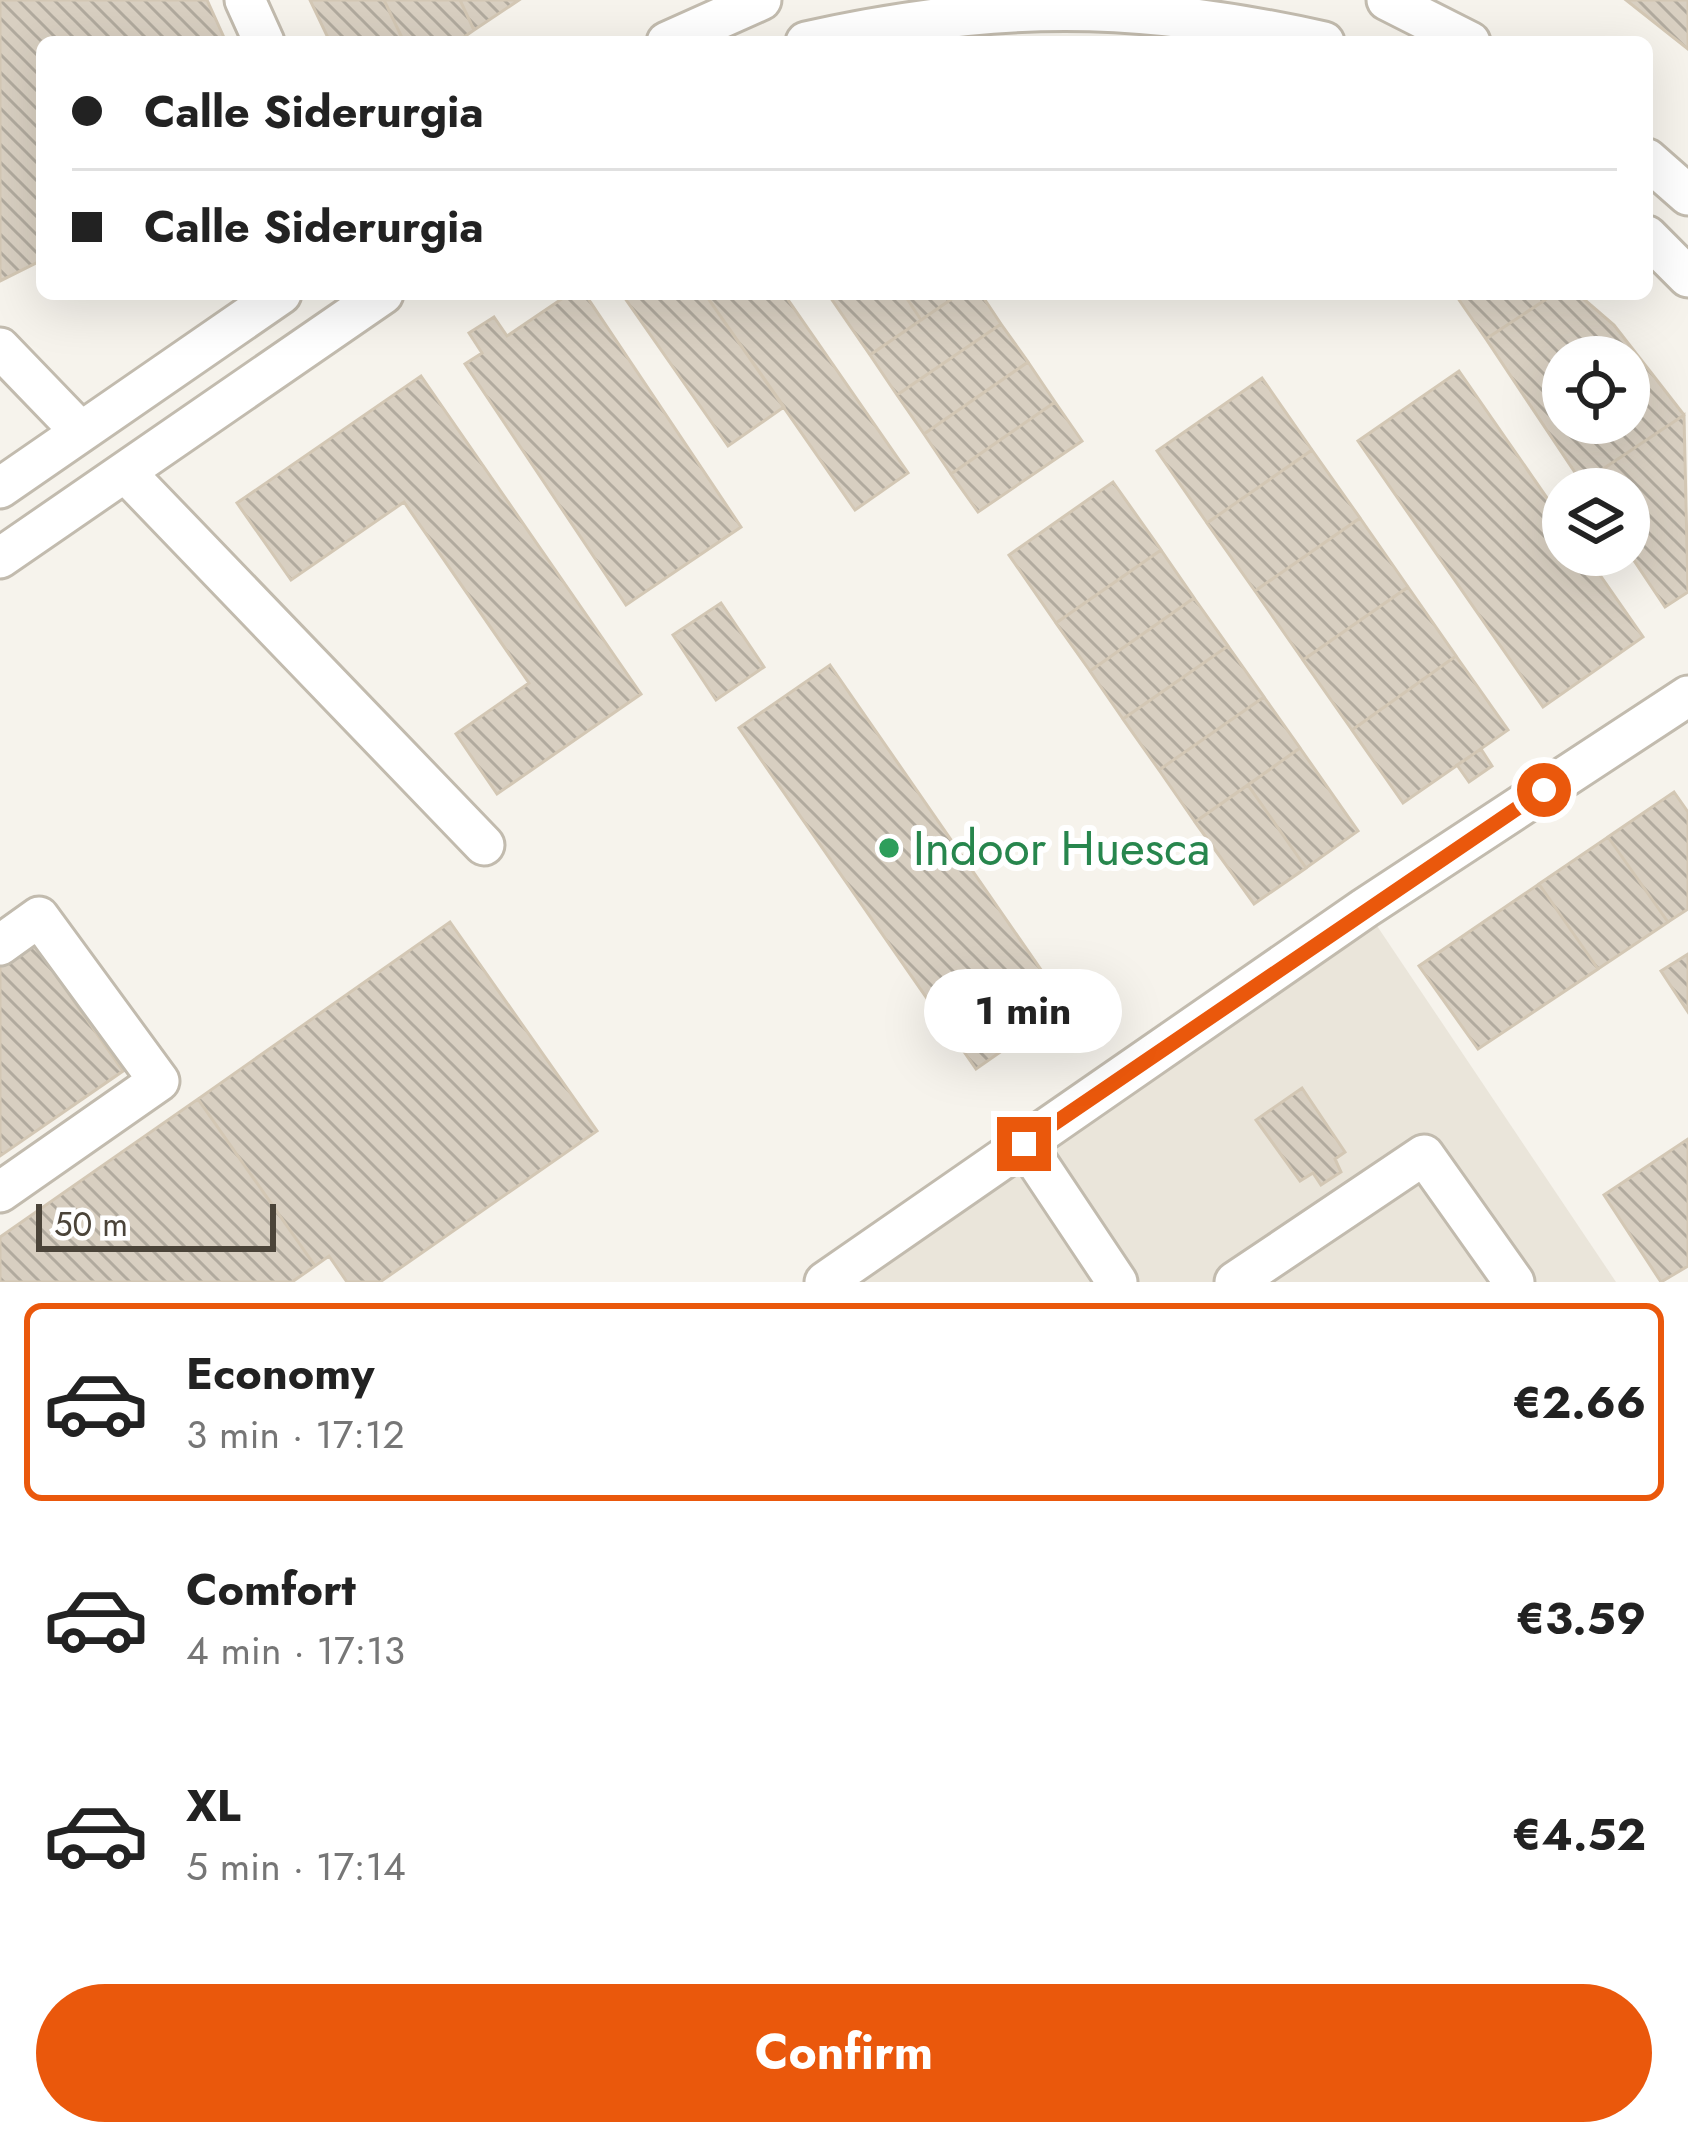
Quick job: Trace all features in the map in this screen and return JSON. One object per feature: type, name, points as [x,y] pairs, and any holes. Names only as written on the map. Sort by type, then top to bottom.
[{"type":"street","points":[[244,0],[261,36]]},
{"type":"street","points":[[680,36],[760,0]]},
{"type":"street","points":[[1387,0],[1458,36]]},
{"type":"street","points":[[827,36],[886,19],[994,1],[1117,2],[1234,16],[1303,36]]},
{"type":"street","points":[[1653,164],[1688,195]]},
{"type":"street","points":[[1653,242],[1688,277]]},
{"type":"street","points":[[0,488],[272,300]]},
{"type":"street","points":[[0,558],[373,300]]},
{"type":"street","points":[[0,348],[81,432]]},
{"type":"street","points":[[125,472],[484,845]]},
{"type":"street","points":[[826,1282],[1365,908],[1688,695]]},
{"type":"street","points":[[0,945],[40,917],[159,1082],[0,1192]]},
{"type":"street","points":[[1024,1144],[1117,1282]]},
{"type":"street","points":[[1235,1282],[1424,1155],[1514,1282]]},
{"type":"shaded area","points":[[1365,908],[1616,1282],[826,1282]]},
{"type":"building","points":[[0,0],[207,0],[223,36],[36,36],[36,263],[0,281]]},
{"type":"building","points":[[310,0],[384,0],[401,36],[327,36]]},
{"type":"building","points":[[384,0],[460,0],[474,30],[466,36],[401,36]]},
{"type":"building","points":[[460,0],[519,0],[474,30]]},
{"type":"building","points":[[1626,0],[1688,0],[1688,49]]},
{"type":"building","points":[[560,300],[589,300],[741,527],[626,605],[465,364],[482,353],[469,333],[494,317],[507,336]]},
{"type":"building","points":[[626,300],[709,300],[784,407],[728,446]]},
{"type":"building","points":[[709,300],[788,300],[908,473],[855,510]]},
{"type":"building","points":[[832,300],[908,300],[921,320],[870,355]]},
{"type":"building","points":[[908,300],[950,300],[921,320]]},
{"type":"building","points":[[950,300],[985,300],[1001,324],[897,395],[870,355]]},
{"type":"building","points":[[1459,300],[1545,300],[1486,339]]},
{"type":"building","points":[[1545,300],[1585,300],[1623,336],[1542,336],[1542,423],[1486,339]]},
{"type":"building","points":[[1001,324],[1028,362],[924,434],[897,395]]},
{"type":"building","points":[[1028,362],[1055,402],[951,474],[924,434]]},
{"type":"building","points":[[1459,371],[1542,491],[1542,576],[1601,576],[1643,637],[1543,707],[1358,441]]},
{"type":"building","points":[[1650,371],[1684,415],[1650,438]]},
{"type":"building","points":[[421,376],[641,694],[497,794],[456,734],[529,683],[404,502],[291,580],[237,503]]},
{"type":"building","points":[[1262,378],[1312,450],[1207,523],[1157,451]]},
{"type":"building","points":[[1055,402],[1082,441],[978,512],[951,474]]},
{"type":"building","points":[[1684,415],[1688,592],[1665,607],[1644,576],[1650,576],[1650,468],[1604,468],[1640,444],[1650,444],[1650,438]]},
{"type":"building","points":[[1556,444],[1640,444],[1604,468],[1572,468]]},
{"type":"building","points":[[1312,450],[1360,518],[1255,591],[1207,523]]},
{"type":"building","points":[[1113,482],[1161,550],[1056,623],[1009,555]]},
{"type":"building","points":[[1360,518],[1408,587],[1303,660],[1255,591]]},
{"type":"building","points":[[1161,550],[1194,598],[1090,671],[1056,623]]},
{"type":"building","points":[[1408,587],[1456,656],[1352,730],[1303,660]]},
{"type":"building","points":[[1194,598],[1228,646],[1123,719],[1090,671]]},
{"type":"building","points":[[721,603],[764,667],[716,700],[673,635]]},
{"type":"building","points":[[1228,646],[1264,697],[1159,770],[1123,719]]},
{"type":"building","points":[[1456,656],[1508,730],[1403,803],[1352,730]]},
{"type":"building","name":"Indoor Huesca","points":[[830,665],[1066,1006],[976,1069],[739,728]]},
{"type":"building","points":[[1264,697],[1300,748],[1195,822],[1159,770]]},
{"type":"building","points":[[1300,748],[1358,831],[1306,868],[1248,785]]},
{"type":"building","points":[[1481,749],[1492,766],[1469,782],[1457,765]]},
{"type":"building","points":[[1248,785],[1306,868],[1254,904],[1195,822]]},
{"type":"building","points":[[1674,792],[1688,812],[1688,909],[1668,922],[1608,837]]},
{"type":"building","points":[[1608,837],[1668,922],[1598,969],[1539,884]]},
{"type":"building","points":[[1539,884],[1598,969],[1478,1049],[1419,966]]},
{"type":"building","points":[[450,922],[597,1131],[380,1282],[347,1282],[329,1256],[315,1266],[198,1099]]},
{"type":"building","points":[[29,937],[123,1071],[0,1156],[0,957]]},
{"type":"building","points":[[1688,954],[1688,1012],[1661,971]]},
{"type":"building","points":[[1302,1088],[1345,1152],[1335,1159],[1341,1172],[1321,1185],[1313,1173],[1300,1181],[1256,1120]]},
{"type":"building","points":[[198,1099],[315,1266],[292,1282],[0,1282],[0,1237]]},
{"type":"building","points":[[1688,1139],[1688,1266],[1661,1282],[1604,1195]]},
{"type":"place","name":"Indoor Huesca","points":[[889,848]]},
{"type":"route","points":[[1024,1144],[1544,790]]}]
